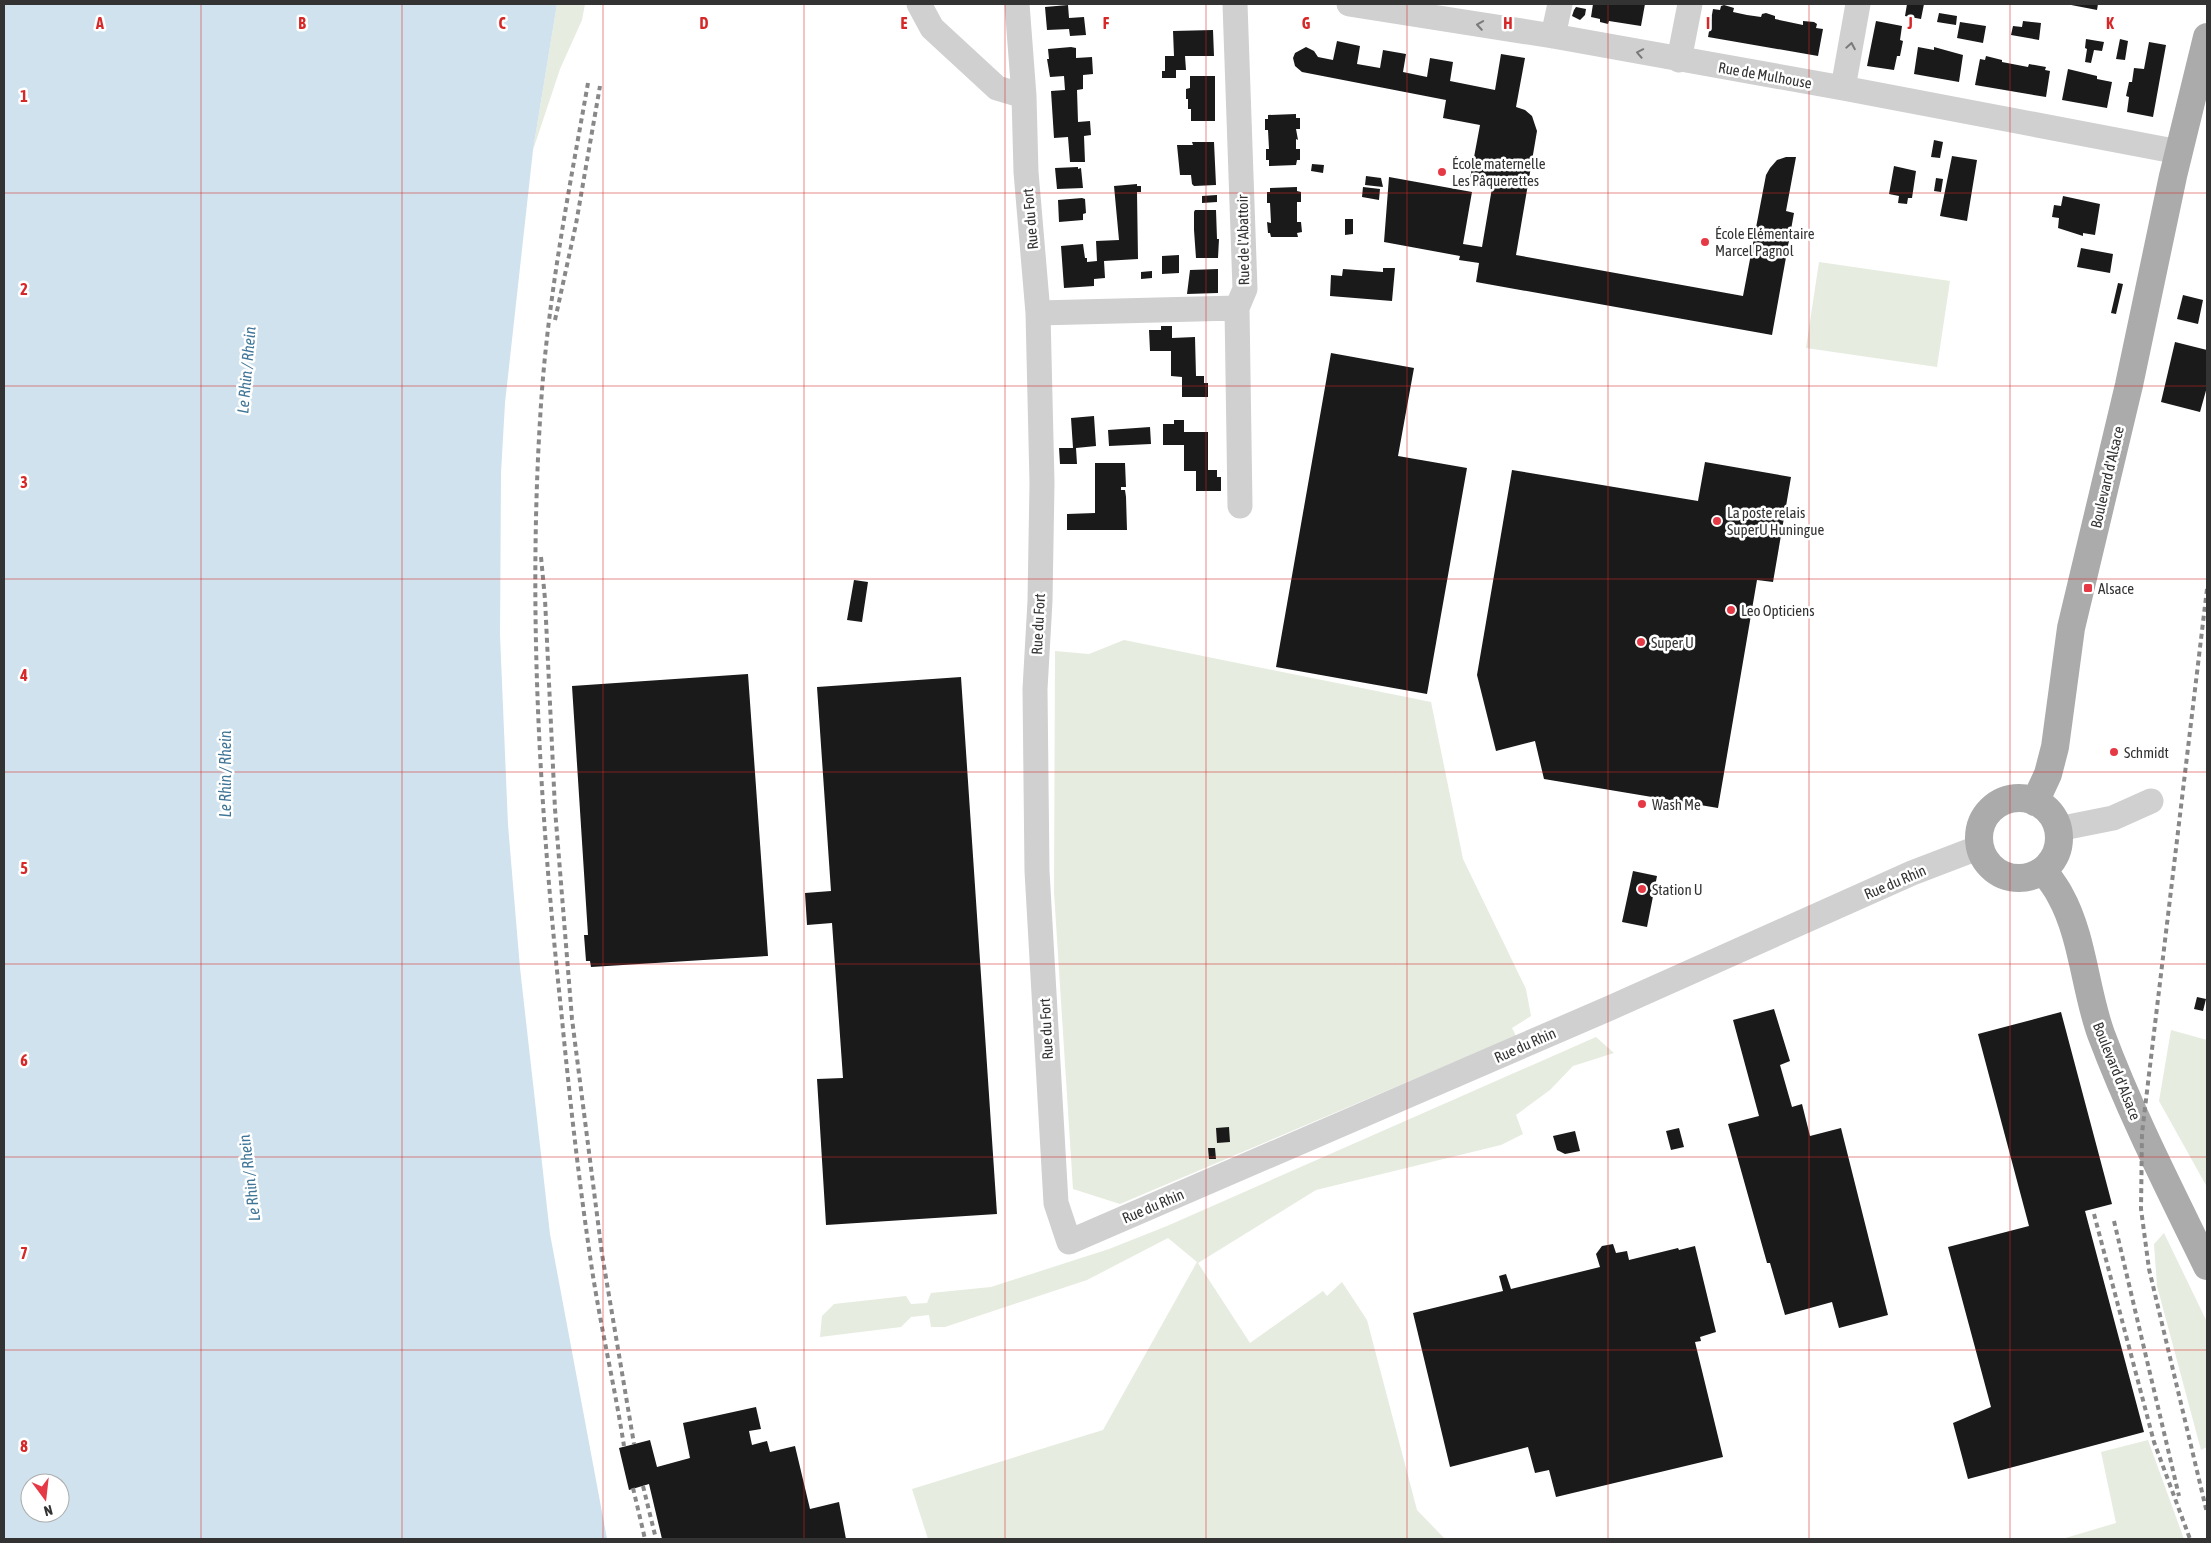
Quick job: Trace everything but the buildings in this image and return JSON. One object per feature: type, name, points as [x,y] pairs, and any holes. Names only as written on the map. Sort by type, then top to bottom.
[{"type":"main road","name":"Boulevard d'Alsace","points":[[2035,802],[2048,774],[2055,747],[2071,628],[2129,385],[2179,152],[2207,37]]},
{"type":"main road","points":[[2024,798],[2035,802],[2050,813],[2058,829],[2059,841],[2056,852],[2043,870],[2025,877],[2005,876],[1994,870],[1985,860],[1980,847],[1980,827],[1991,809],[2001,802],[2012,799],[2024,798]]},
{"type":"main road","name":"Boulevard d'Alsace","points":[[2043,870],[2060,895],[2073,926],[2088,990],[2114,1068],[2142,1133],[2207,1266]]},
{"type":"street","points":[[919,4],[932,28],[997,88],[1024,96]]},
{"type":"street","name":"Rue du Fort","points":[[1017,4],[1024,96],[1026,172],[1038,313],[1042,483],[1040,601],[1035,689],[1037,871],[1056,1202],[1069,1242]]},
{"type":"street","name":"Rue de l'Abattoir","points":[[1235,4],[1246,289],[1237,308],[1240,506]]},
{"type":"street","name":"Rue de Mulhouse","points":[[1350,4],[1553,36],[1843,88],[2179,152]]},
{"type":"street","points":[[1553,36],[1560,4]]},
{"type":"street","points":[[1679,60],[1690,4]]},
{"type":"street","points":[[1843,88],[1858,4]]},
{"type":"street","points":[[1038,313],[1237,308]]},
{"type":"street","points":[[2058,829],[2113,818],[2151,801]]},
{"type":"street","name":"Rue du Rhin","points":[[1069,1242],[1610,1008],[1912,873],[1980,847]]},
{"type":"shaded area","points":[[557,4],[585,4],[582,20],[560,69],[533,150]]},
{"type":"shaded area","points":[[1819,262],[1950,281],[1937,367],[1806,348]]},
{"type":"shaded area","points":[[1124,640],[1431,702],[1463,859],[1526,989],[1531,1016],[1512,1028],[1516,1036],[1120,1204],[1073,1189],[1054,892],[1055,651],[1089,654]]},
{"type":"shaded area","points":[[2171,1030],[2207,1040],[2207,1187],[2159,1101]]},
{"type":"shaded area","points":[[1596,1037],[1614,1053],[1573,1066],[1550,1090],[1516,1115],[1523,1134],[1501,1145],[1316,1190],[1198,1263],[1250,1343],[1323,1291],[1327,1296],[1342,1282],[1367,1320],[1417,1510],[1445,1539],[928,1539],[912,1489],[1103,1430],[1197,1262],[1168,1238],[1087,1280],[945,1327],[931,1327],[929,1315],[911,1317],[901,1327],[820,1337],[822,1316],[834,1304],[906,1296],[911,1304],[927,1303],[931,1293],[991,1287],[1109,1249],[1167,1226]]},
{"type":"shaded area","points":[[2164,1233],[2207,1322],[2207,1447],[2201,1450],[2157,1286],[2154,1244]]},
{"type":"shaded area","points":[[2148,1440],[2184,1539],[2062,1539],[2116,1523],[2101,1452]]},
{"type":"water","name":"Le Rhin / Rhein","points":[[4,4],[557,4],[533,150],[505,403],[501,473],[500,635],[508,825],[520,968],[550,1234],[607,1539],[4,1539]]},
{"type":"railway","points":[[588,83],[555,274],[542,390],[536,545],[538,700],[541,777],[553,932],[574,1133],[594,1280],[624,1446]]},
{"type":"railway","points":[[555,320],[576,224],[600,86]]},
{"type":"railway","points":[[541,557],[545,599],[555,809],[572,1019],[602,1254],[634,1444]]},
{"type":"railway","points":[[2207,589],[2142,1133],[2141,1209],[2149,1269],[2207,1513]]},
{"type":"railway","points":[[2094,1214],[2154,1442],[2190,1539]]},
{"type":"railway","points":[[2114,1221],[2179,1496]]},
{"type":"railway","points":[[643,1486],[656,1539]]},
{"type":"railway","points":[[633,1488],[645,1539]]},
{"type":"place","name":"École maternelle Les Pâquerettes","points":[[1442,172]]},
{"type":"place","name":"École Elémentaire Marcel Pagnol","points":[[1705,242]]},
{"type":"place","name":"La poste relais SuperU Huningue","points":[[1717,521]]},
{"type":"place","name":"Alsace","points":[[2088,588]]},
{"type":"place","name":"Leo Opticiens","points":[[1731,610]]},
{"type":"place","name":"Super U","points":[[1641,642]]},
{"type":"place","name":"Schmidt","points":[[2114,752]]},
{"type":"place","name":"Wash Me","points":[[1642,804]]},
{"type":"place","name":"Station U","points":[[1642,889]]}]
